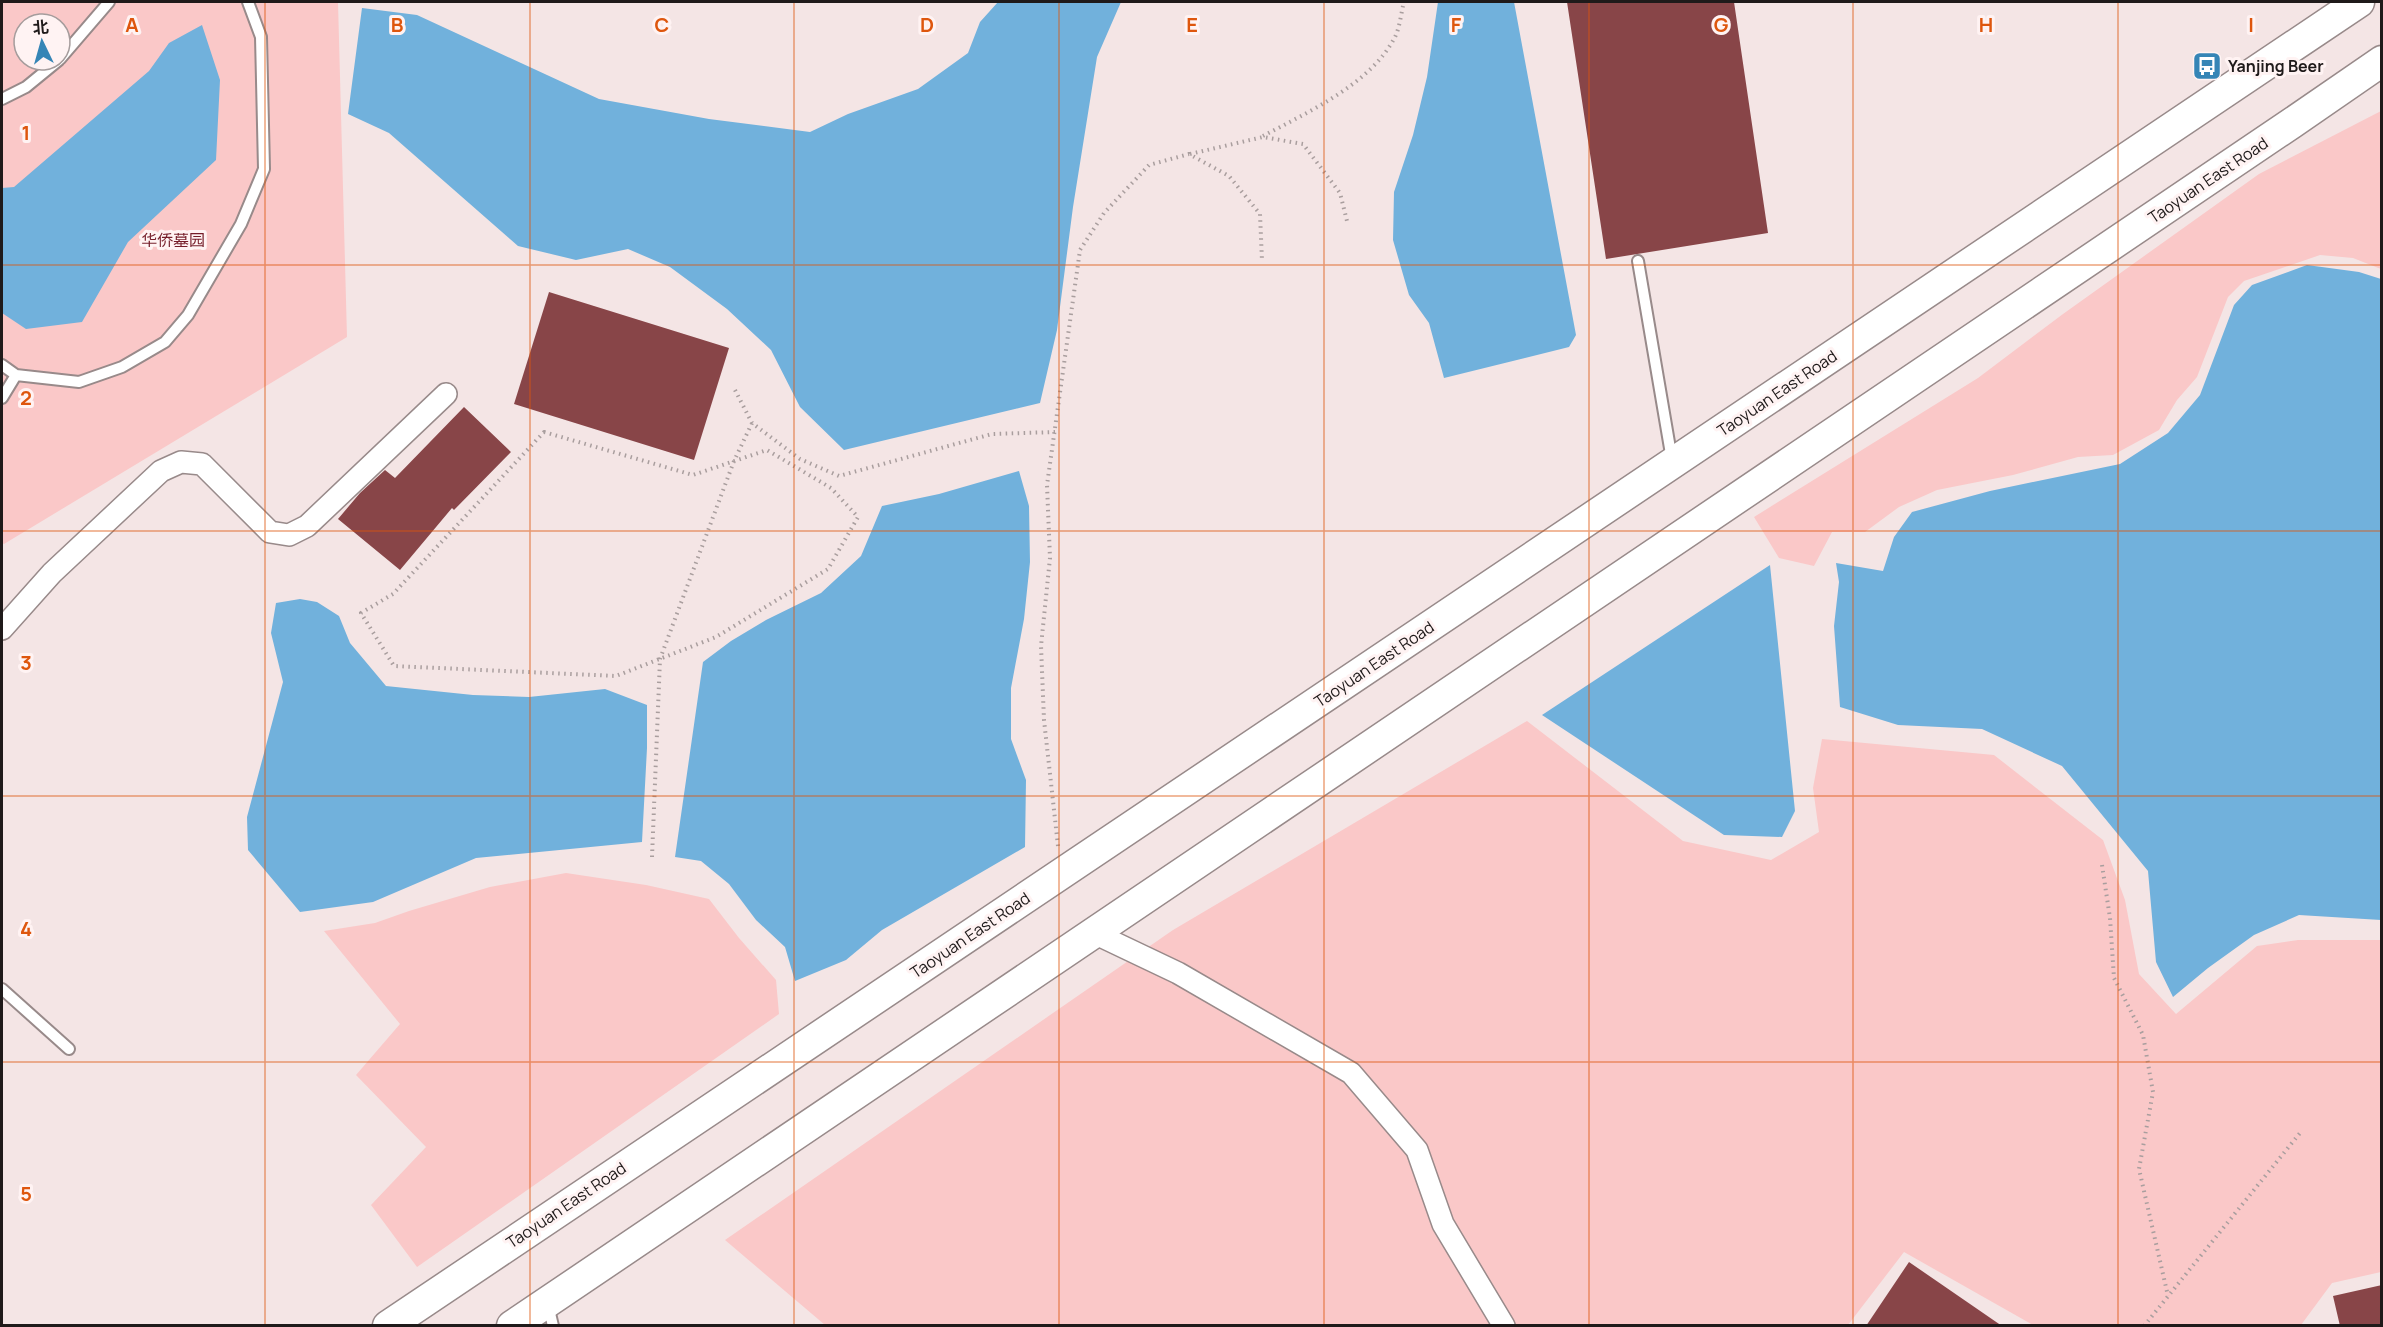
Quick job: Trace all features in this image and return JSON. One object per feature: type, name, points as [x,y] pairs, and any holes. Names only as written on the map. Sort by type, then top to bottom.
[{"type":"main road","name":"Taoyuan East Road","points":[[388,1326],[1672,463],[2338,11],[2359,2]]},
{"type":"main road","name":"Taoyuan East Road","points":[[512,1326],[550,1314],[1094,933],[2375,68]]},
{"type":"street","points":[[2,629],[52,573],[161,471],[181,462],[202,464],[270,532],[289,535],[307,526],[446,394]]},
{"type":"street","points":[[1094,933],[1178,973],[1350,1073],[1418,1150],[1443,1224],[1504,1326]]},
{"type":"lane","points":[[72,47],[109,2]]},
{"type":"lane","points":[[2,366],[16,375],[79,382],[122,367],[165,342],[188,315],[242,224],[264,169],[261,37],[248,2]]},
{"type":"lane","points":[[2,99],[26,87],[45,72]]},
{"type":"lane","points":[[1638,261],[1672,463]]},
{"type":"lane","points":[[2,398],[16,375]]},
{"type":"lane","points":[[2,989],[69,1049]]},
{"type":"path","points":[[1061,874],[1044,720],[1041,645],[1050,558],[1047,486],[1080,250],[1104,213],[1149,165],[1263,136],[1322,105],[1371,69],[1395,37],[1404,2]]},
{"type":"path","points":[[1263,136],[1303,144],[1340,194],[1347,220]]},
{"type":"path","points":[[1189,154],[1229,176],[1260,214],[1262,261]]},
{"type":"path","points":[[735,390],[752,423],[800,459],[839,476],[993,434],[1055,432]]},
{"type":"path","points":[[652,857],[660,659],[734,461],[752,423]]},
{"type":"path","points":[[544,432],[693,475],[767,450],[831,488],[858,517],[828,569],[716,637],[660,659],[616,676],[394,666],[361,613],[393,594],[544,432]]},
{"type":"path","points":[[2102,865],[2110,918],[2114,978],[2143,1035],[2153,1092],[2139,1169],[2168,1296]]},
{"type":"path","points":[[2144,1326],[2300,1133]]},
{"type":"green space","name":"华侨墓园","points":[[2,2],[338,2],[347,337],[4,544],[2,543]]},
{"type":"green space","points":[[2381,111],[2381,269],[2353,258],[2320,255],[2244,281],[2228,297],[2197,377],[2177,400],[2159,430],[2113,455],[2078,457],[2013,475],[1937,490],[1899,507],[1865,532],[1832,532],[1814,566],[1779,558],[1754,517],[1978,378],[2063,314],[2259,174]]},
{"type":"green space","points":[[1527,721],[1683,841],[1771,860],[1819,832],[1813,788],[1822,739],[1994,755],[2103,840],[2125,900],[2139,974],[2176,1014],[2257,946],[2298,940],[2381,940],[2381,1272],[2332,1283],[2301,1325],[2033,1325],[1904,1252],[1848,1325],[825,1325],[725,1240],[1173,930]]},
{"type":"green space","points":[[566,873],[646,885],[709,899],[776,980],[779,1014],[417,1267],[371,1205],[426,1147],[356,1075],[400,1024],[324,931],[375,923],[490,887]]},
{"type":"water","points":[[998,2],[1121,2],[1097,57],[1073,207],[1057,330],[1040,403],[844,450],[800,407],[771,350],[727,309],[670,267],[628,249],[576,260],[518,246],[389,133],[348,114],[362,8],[417,15],[599,99],[709,119],[810,132],[848,114],[918,89],[968,53],[980,22]]},
{"type":"water","points":[[1438,2],[1514,2],[1576,335],[1569,347],[1444,378],[1429,323],[1409,295],[1393,240],[1394,192],[1413,135],[1427,77]]},
{"type":"water","points":[[202,25],[220,80],[216,160],[128,242],[82,322],[26,329],[2,313],[2,188],[14,187],[149,71],[169,43]]},
{"type":"water","points":[[2307,265],[2359,272],[2381,279],[2381,920],[2299,915],[2254,935],[2173,997],[2156,962],[2148,871],[2062,766],[1982,729],[1898,725],[1840,707],[1834,626],[1839,582],[1836,563],[1883,571],[1894,537],[1912,512],[1990,491],[2120,464],[2168,433],[2200,395],[2234,305],[2252,285]]},
{"type":"water","points":[[1019,471],[1029,506],[1030,562],[1024,619],[1011,688],[1011,739],[1026,780],[1025,847],[882,930],[846,960],[795,981],[785,947],[756,920],[729,884],[701,861],[675,857],[703,662],[731,641],[766,620],[821,593],[861,556],[882,506],[939,494]]},
{"type":"water","points":[[1770,565],[1795,811],[1782,837],[1724,835],[1542,715]]},
{"type":"water","points":[[300,599],[317,602],[339,616],[350,643],[386,686],[473,695],[529,697],[605,689],[647,705],[642,842],[476,858],[373,902],[300,912],[248,850],[247,817],[283,682],[271,633],[276,603]]},
{"type":"building","points":[[1567,2],[1734,2],[1768,233],[1606,259]]},
{"type":"building","points":[[549,292],[729,348],[694,460],[514,404]]},
{"type":"building","points":[[464,407],[511,452],[454,510],[452,508],[400,570],[338,519],[360,493],[385,470],[395,478]]},
{"type":"building","points":[[1909,1262],[2002,1326],[1866,1326]]},
{"type":"building","points":[[2382,1285],[2382,1326],[2340,1326],[2333,1296]]},
{"type":"place","name":"Yanjing Beer","points":[[2207,66]]}]
